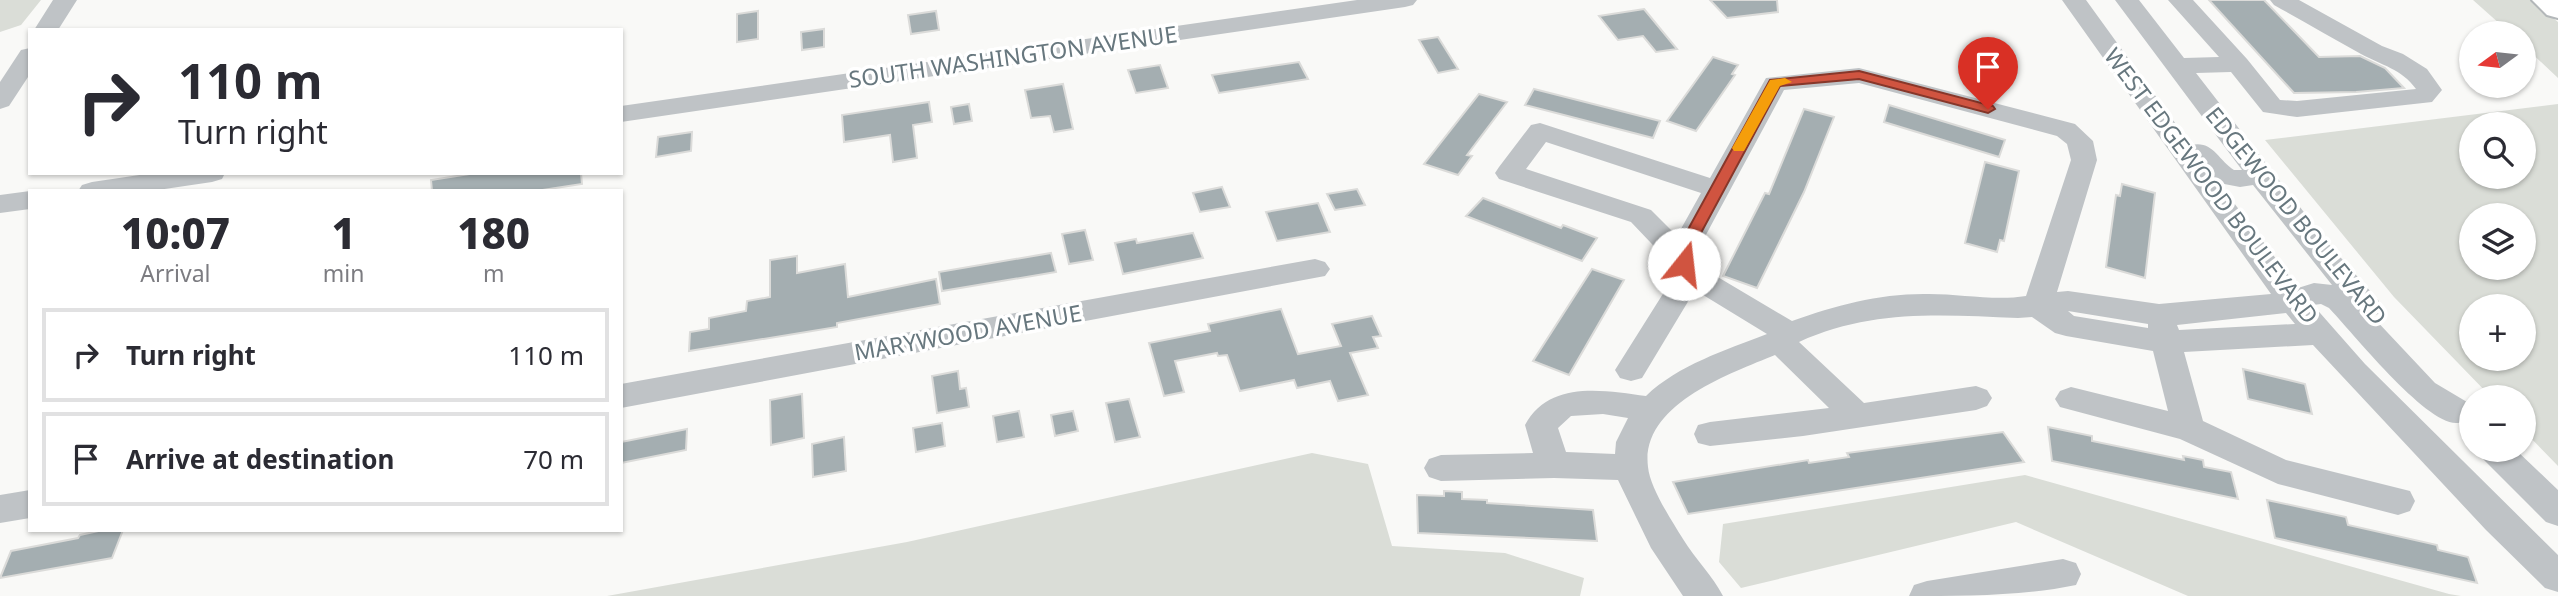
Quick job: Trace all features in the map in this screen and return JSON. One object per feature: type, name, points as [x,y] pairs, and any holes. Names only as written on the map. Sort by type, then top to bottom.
[{"type":"highway","points":[[2547,0],[2558,9]]},
{"type":"street","points":[[47,28],[65,0]]},
{"type":"street","name":"SOUTH WASHINGTON AVENUE","points":[[623,114],[1405,0]]},
{"type":"street","name":"WEST EDGEWOOD BOULEVARD","points":[[2074,0],[2241,234],[2293,302],[2498,520],[2558,577]]},
{"type":"street","name":"EDGEWOOD BOULEVARD","points":[[2127,0],[2317,249],[2459,413]]},
{"type":"street","points":[[2180,0],[2238,64],[2272,107],[2297,108],[2423,97],[2428,89],[2418,74],[2394,59],[2373,51],[2334,51],[2318,44],[2279,0]]},
{"type":"street","points":[[0,101],[28,58]]},
{"type":"street","points":[[2177,66],[2238,64]]},
{"type":"street","points":[[1631,370],[1681,289],[1687,244],[1775,83],[1859,75],[2066,130],[2080,141],[2084,160],[2038,306]]},
{"type":"street","points":[[2131,78],[2161,100],[2216,173],[2227,178],[2241,179],[2260,173]]},
{"type":"street","points":[[1716,189],[1540,131],[1509,173],[1641,216],[1706,284],[1784,337],[1856,414]]},
{"type":"street","points":[[105,189],[199,175]]},
{"type":"street","points":[[0,204],[28,200]]},
{"type":"street","name":"MARYWOOD AVENUE","points":[[623,396],[1315,269]]},
{"type":"street","points":[[2162,328],[2293,302],[2314,293],[2327,294],[2340,301],[2424,391],[2459,415]]},
{"type":"street","points":[[1705,596],[1654,522],[1631,467],[1633,435],[1651,409],[1691,380],[1784,337],[1875,307],[1927,304],[2018,308],[2038,306],[2066,325],[2321,334]]},
{"type":"street","points":[[2162,328],[2189,429]]},
{"type":"street","points":[[1710,434],[1803,424],[1976,398]]},
{"type":"street","points":[[2071,399],[2189,429],[2278,471],[2398,502]]},
{"type":"street","points":[[1554,465],[1541,425],[1563,405],[1603,402],[1651,409]]},
{"type":"street","points":[[2507,462],[2558,512]]},
{"type":"street","points":[[1441,468],[1554,465],[1631,467]]},
{"type":"street","points":[[0,509],[28,504]]},
{"type":"street","points":[[2498,520],[2522,531],[2543,531],[2555,525],[2558,519]]},
{"type":"street","points":[[1927,596],[2063,574]]},
{"type":"shaded area","points":[[0,0],[41,0],[21,25],[0,32]]},
{"type":"shaded area","points":[[2473,0],[2530,0],[2558,22],[2558,78],[2536,57],[2536,21],[2497,21]]},
{"type":"shaded area","points":[[2558,104],[2558,466],[2536,443],[2536,385],[2479,385],[2466,371],[2536,371],[2536,294],[2459,294],[2459,364],[2394,297],[2265,140],[2459,116],[2459,189],[2536,189],[2536,112],[2493,112]]},
{"type":"shaded area","points":[[1312,453],[1368,464],[1392,546],[1505,553],[1584,578],[1580,596],[607,596],[907,542]]},
{"type":"shaded area","points":[[2025,475],[2461,596],[2188,596],[2016,522],[1741,588],[1719,562],[1723,524]]},
{"type":"building","points":[[1710,0],[1777,0],[1778,12],[1727,18]]},
{"type":"building","points":[[2209,0],[2264,0],[2319,57],[2360,56],[2385,68],[2404,88],[2294,93]]},
{"type":"building","points":[[1644,9],[1677,49],[1656,52],[1643,36],[1618,40],[1599,16]]},
{"type":"building","points":[[758,11],[758,39],[737,42],[737,14]]},
{"type":"building","points":[[936,11],[939,30],[911,34],[908,15]]},
{"type":"building","points":[[824,29],[824,47],[802,50],[801,32]]},
{"type":"building","points":[[1438,37],[1458,69],[1438,73],[1419,40]]},
{"type":"building","points":[[1713,57],[1738,65],[1732,74],[1735,75],[1696,131],[1667,121]]},
{"type":"building","points":[[1299,62],[1308,79],[1219,93],[1212,75]]},
{"type":"building","points":[[1160,65],[1168,88],[1136,93],[1128,70]]},
{"type":"building","points":[[1063,84],[1073,129],[1054,132],[1050,116],[1031,118],[1025,90]]},
{"type":"building","points":[[1534,89],[1660,121],[1653,138],[1525,105]]},
{"type":"building","points":[[1479,94],[1507,102],[1467,155],[1472,156],[1458,175],[1424,164]]},
{"type":"building","points":[[929,102],[932,122],[913,125],[917,158],[893,162],[890,135],[844,142],[842,115]]},
{"type":"building","points":[[969,104],[972,121],[954,124],[951,107]]},
{"type":"building","points":[[1889,105],[2005,140],[1999,157],[1884,122]]},
{"type":"building","points":[[1804,109],[1834,117],[1804,192],[1757,288],[1723,276],[1765,193],[1769,194]]},
{"type":"building","points":[[692,132],[691,151],[656,157],[658,137]]},
{"type":"building","points":[[1985,162],[2019,171],[2004,241],[2000,240],[1997,252],[1965,243]]},
{"type":"building","points":[[463,175],[581,175],[582,184],[549,189],[432,189],[431,180]]},
{"type":"building","points":[[2122,184],[2155,193],[2145,278],[2106,267],[2116,195],[2120,196]]},
{"type":"building","points":[[1222,187],[1230,207],[1200,212],[1193,193]]},
{"type":"building","points":[[1357,189],[1365,205],[1335,210],[1327,194]]},
{"type":"building","points":[[1483,198],[1561,228],[1563,225],[1597,238],[1582,261],[1466,216]]},
{"type":"building","points":[[1318,203],[1330,232],[1277,241],[1266,212]]},
{"type":"building","points":[[1085,230],[1093,260],[1069,264],[1062,234]]},
{"type":"building","points":[[1193,233],[1203,258],[1123,274],[1115,243],[1136,239],[1137,243]]},
{"type":"building","points":[[1051,253],[1056,272],[942,291],[939,272]]},
{"type":"building","points":[[797,256],[797,273],[845,264],[848,297],[936,279],[940,304],[837,323],[837,327],[689,351],[690,332],[709,329],[709,318],[746,311],[747,301],[770,297],[770,260]]},
{"type":"building","points":[[1592,269],[1624,280],[1569,375],[1533,361]]},
{"type":"building","points":[[1281,309],[1298,354],[1341,346],[1332,324],[1372,316],[1381,336],[1373,337],[1378,348],[1350,353],[1368,395],[1338,401],[1330,381],[1297,388],[1294,380],[1240,391],[1227,355],[1218,356],[1217,353],[1175,361],[1184,392],[1164,396],[1149,343],[1210,331],[1208,324]]},
{"type":"building","points":[[2243,369],[2305,384],[2312,414],[2248,399]]},
{"type":"building","points":[[958,371],[960,389],[966,388],[969,407],[937,413],[932,376]]},
{"type":"building","points":[[802,394],[804,438],[771,445],[770,400]]},
{"type":"building","points":[[1129,399],[1140,437],[1115,442],[1106,403]]},
{"type":"building","points":[[1019,411],[1024,437],[997,442],[993,416]]},
{"type":"building","points":[[1073,411],[1078,431],[1055,436],[1051,415]]},
{"type":"building","points":[[942,423],[945,446],[916,452],[913,428]]},
{"type":"building","points":[[2048,427],[2092,436],[2092,441],[2184,460],[2183,456],[2203,460],[2204,467],[2231,472],[2238,499],[2052,461]]},
{"type":"building","points":[[687,429],[686,450],[623,463],[623,442]]},
{"type":"building","points":[[2003,432],[2024,462],[1688,514],[1673,482],[1808,460],[1809,463],[1849,457],[1847,453]]},
{"type":"building","points":[[844,437],[846,471],[813,477],[812,444]]},
{"type":"building","points":[[1444,491],[1462,492],[1462,499],[1487,500],[1487,503],[1593,510],[1597,541],[1418,533],[1417,495],[1444,496]]},
{"type":"building","points":[[2267,500],[2346,517],[2348,525],[2437,545],[2438,550],[2468,557],[2477,583],[2275,538]]},
{"type":"building","points":[[122,532],[112,558],[0,578],[11,551],[78,538],[80,535]]},
{"type":"slow traffic","points":[[1739,148],[1775,83],[1785,82]]},
{"type":"route","points":[[1684,264],[1687,244],[1775,83],[1859,75],[1988,109]]}]
